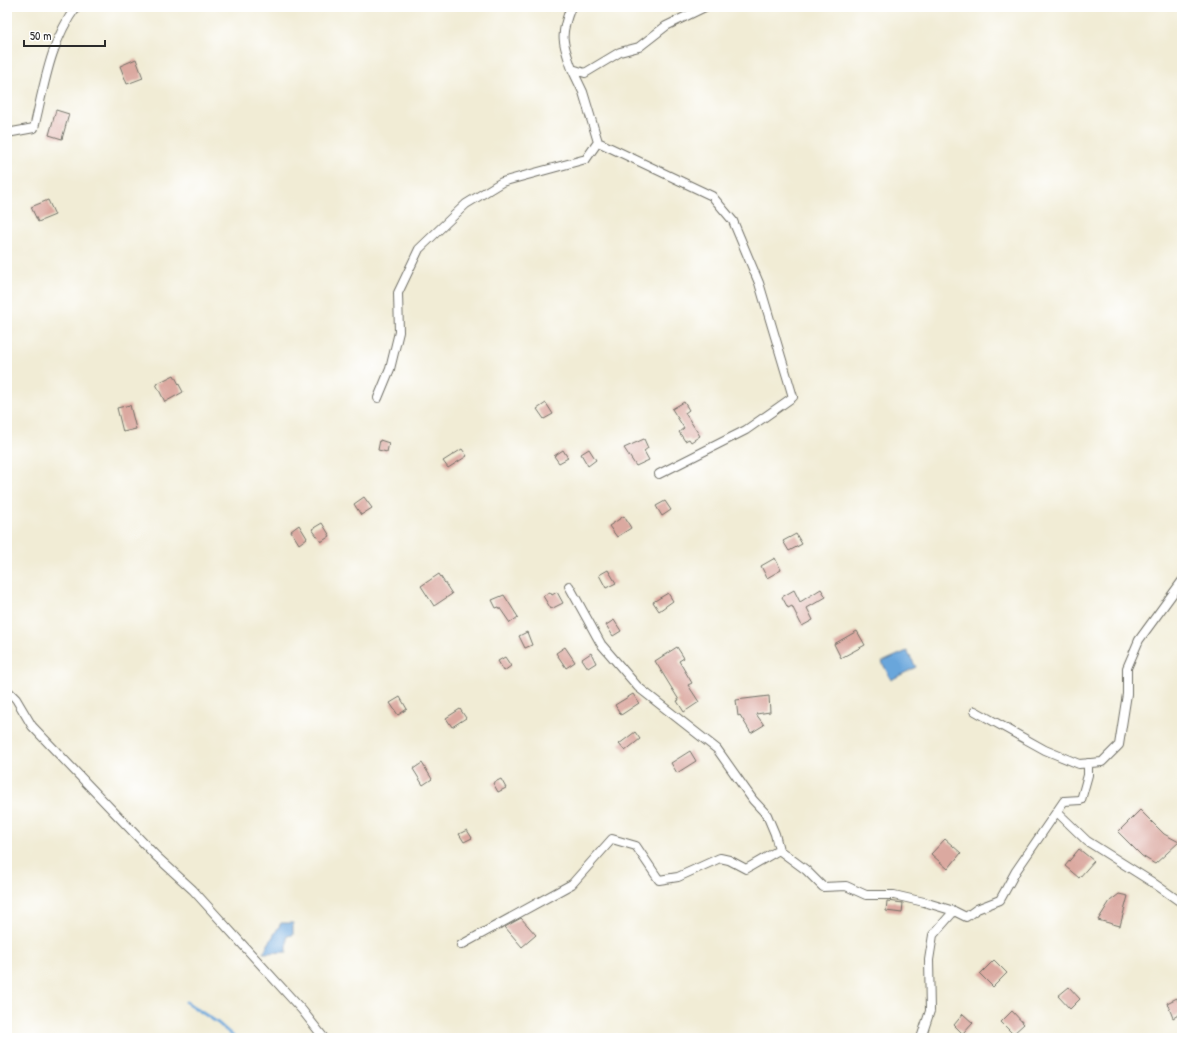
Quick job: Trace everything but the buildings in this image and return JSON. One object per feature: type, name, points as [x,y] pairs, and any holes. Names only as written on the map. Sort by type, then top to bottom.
[{"type":"street","points":[[7,133],[34,128],[54,49],[76,7]]},
{"type":"street","points":[[571,7],[563,28],[564,45],[572,69],[583,92],[598,142],[712,196],[733,221],[760,283],[793,397],[746,430],[659,474]]},
{"type":"street","points":[[572,69],[585,73],[620,52],[639,48],[666,26],[704,7]]},
{"type":"street","points":[[378,398],[390,369],[399,332],[398,293],[419,249],[466,204],[502,182],[586,159],[598,142]]},
{"type":"street","points":[[975,711],[1045,750],[1079,764],[1102,762],[1119,745],[1127,694],[1127,668],[1139,640],[1182,581]]},
{"type":"street","points":[[569,586],[601,644],[638,687],[717,749],[753,800],[766,815],[776,834],[779,850],[806,870],[823,887],[846,886],[866,895],[894,895],[954,911],[966,917],[977,908],[1000,900],[1016,871],[1064,801],[1082,800],[1088,775],[1088,763]]},
{"type":"street","points":[[7,690],[16,699],[32,726],[156,856],[192,890],[302,1010],[324,1038]]},
{"type":"street","points":[[1058,813],[1087,841],[1182,903]]},
{"type":"street","points":[[461,945],[572,884],[612,839],[636,846],[660,880],[678,877],[720,858],[728,860],[746,869],[779,850]]},
{"type":"street","points":[[921,1038],[930,1011],[929,960],[933,935],[954,911]]},
{"type":"water","points":[[907,651],[916,667],[891,680],[882,662]]},
{"type":"water","points":[[281,923],[293,923],[293,935],[287,936],[287,952],[263,953]]},
{"type":"waterway","points":[[186,1002],[218,1023],[235,1038]]}]
